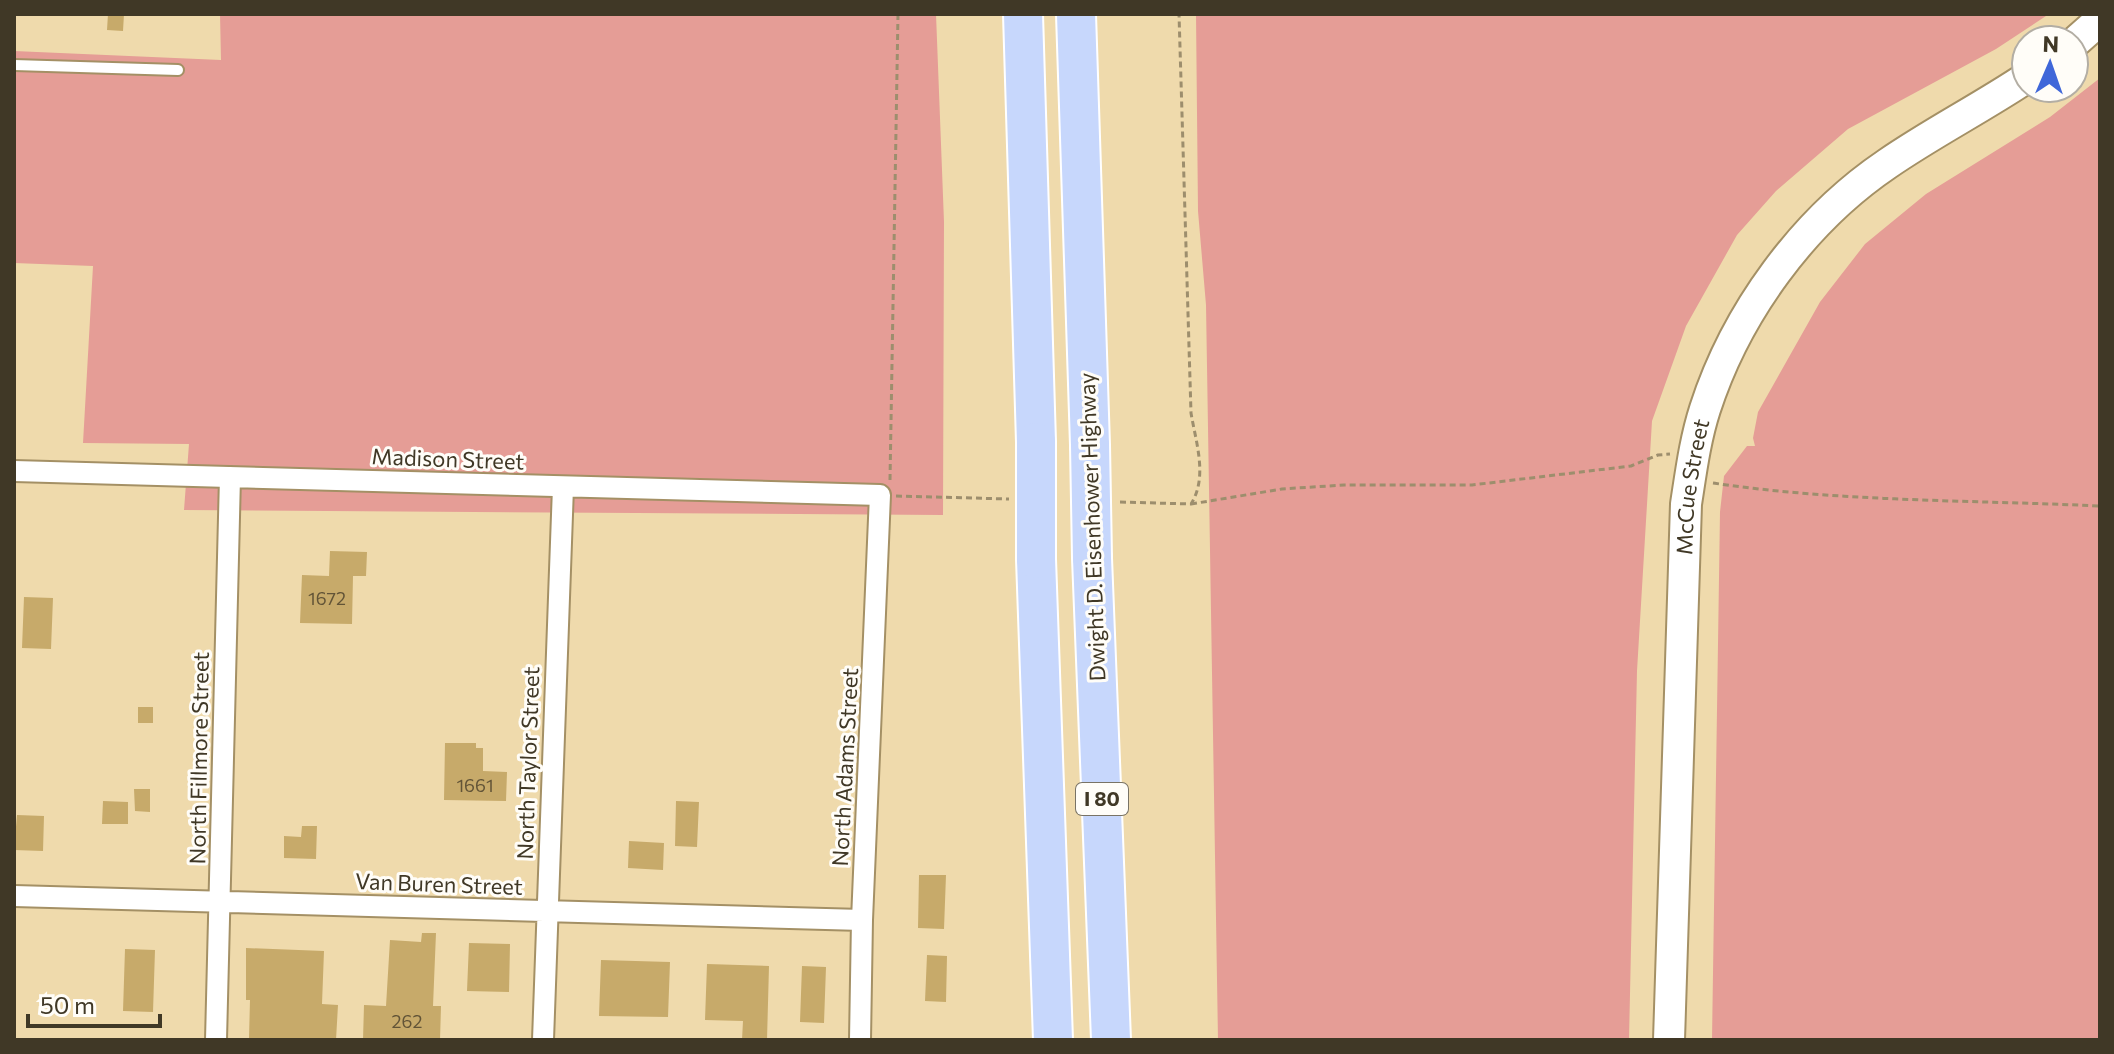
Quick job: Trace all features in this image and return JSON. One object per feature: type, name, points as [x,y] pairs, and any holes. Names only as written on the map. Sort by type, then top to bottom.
[{"type":"highway","name":"I 80","points":[[1023,14],[1036,442],[1036,559],[1053,1040]]},
{"type":"highway","name":"Dwight D. Eisenhower Highway","points":[[1076,14],[1092,558],[1111,1040]]},
{"type":"main road","name":"McCue Street","points":[[1669,1040],[1682,584],[1692,466],[1704,411],[1718,372],[1740,327],[1769,282],[1804,240],[1841,202],[1885,166],[2010,88]]},
{"type":"street","name":"Madison Street","points":[[14,471],[885,495]]},
{"type":"street","name":"North Fillmore Street","points":[[216,1040],[230,477]]},
{"type":"street","name":"North Taylor Street","points":[[543,1040],[563,487]]},
{"type":"street","name":"North Adams Street","points":[[860,1040],[862,920],[885,495]]},
{"type":"street","name":"Van Buren Street","points":[[14,896],[862,920]]},
{"type":"lane","points":[[14,65],[178,70]]},
{"type":"path","points":[[898,14],[885,495],[1009,499]]},
{"type":"path","points":[[1179,14],[1191,413],[1200,468],[1200,490],[1191,504]]},
{"type":"path","points":[[1115,502],[1191,504],[1282,489],[1472,485],[1631,466],[1658,455],[1761,490],[2100,506]]},
{"type":"shaded area","points":[[220,14],[936,14],[944,222],[943,515],[184,510],[189,444],[83,443],[93,266],[14,263],[14,51],[221,60]]},
{"type":"shaded area","points":[[1196,14],[2049,14],[2034,24],[2010,24],[2010,40],[1996,49],[1848,129],[1776,191],[1737,235],[1686,326],[1652,421],[1637,671],[1629,1040],[1218,1040],[1206,305],[1198,211]]},
{"type":"shaded area","points":[[2100,78],[2100,1040],[1712,1040],[1720,512],[1724,476],[1747,446],[1755,446],[1753,438],[1758,412],[1820,302],[1865,244],[1926,194],[2067,104],[2090,104],[2090,86]]},
{"type":"building","points":[[108,14],[124,14],[123,31],[107,30]]},
{"type":"building","points":[[330,551],[367,552],[366,576],[353,576],[352,624],[300,623],[302,575],[329,576]]},
{"type":"building","points":[[24,597],[53,598],[51,649],[22,648]]},
{"type":"building","points":[[138,707],[153,707],[153,723],[138,723]]},
{"type":"building","points":[[445,743],[476,743],[476,748],[483,748],[483,771],[507,772],[506,801],[444,800]]},
{"type":"building","points":[[134,789],[150,789],[150,812],[135,811]]},
{"type":"building","points":[[103,801],[128,802],[128,824],[102,824]]},
{"type":"building","points":[[676,801],[699,802],[697,847],[675,846]]},
{"type":"building","points":[[17,815],[44,816],[43,851],[14,850]]},
{"type":"building","points":[[302,826],[317,826],[316,859],[284,858],[284,836],[301,837]]},
{"type":"building","points":[[629,841],[664,843],[663,870],[628,868]]},
{"type":"building","points":[[919,875],[946,875],[944,929],[918,928]]},
{"type":"building","points":[[422,933],[436,933],[433,1006],[441,1006],[440,1040],[363,1040],[364,1005],[386,1006],[390,940],[421,942]]},
{"type":"building","points":[[469,943],[510,944],[509,992],[467,991]]},
{"type":"building","points":[[246,948],[324,951],[322,1004],[338,1005],[336,1040],[249,1039]]},
{"type":"building","points":[[125,949],[155,950],[153,1012],[123,1011]]},
{"type":"building","points":[[927,955],[947,956],[946,1002],[925,1001]]},
{"type":"building","points":[[601,960],[670,962],[668,1017],[599,1016]]},
{"type":"building","points":[[707,964],[769,966],[767,1040],[742,1040],[743,1021],[705,1020]]},
{"type":"building","points":[[802,966],[826,967],[824,1023],[800,1022]]}]
